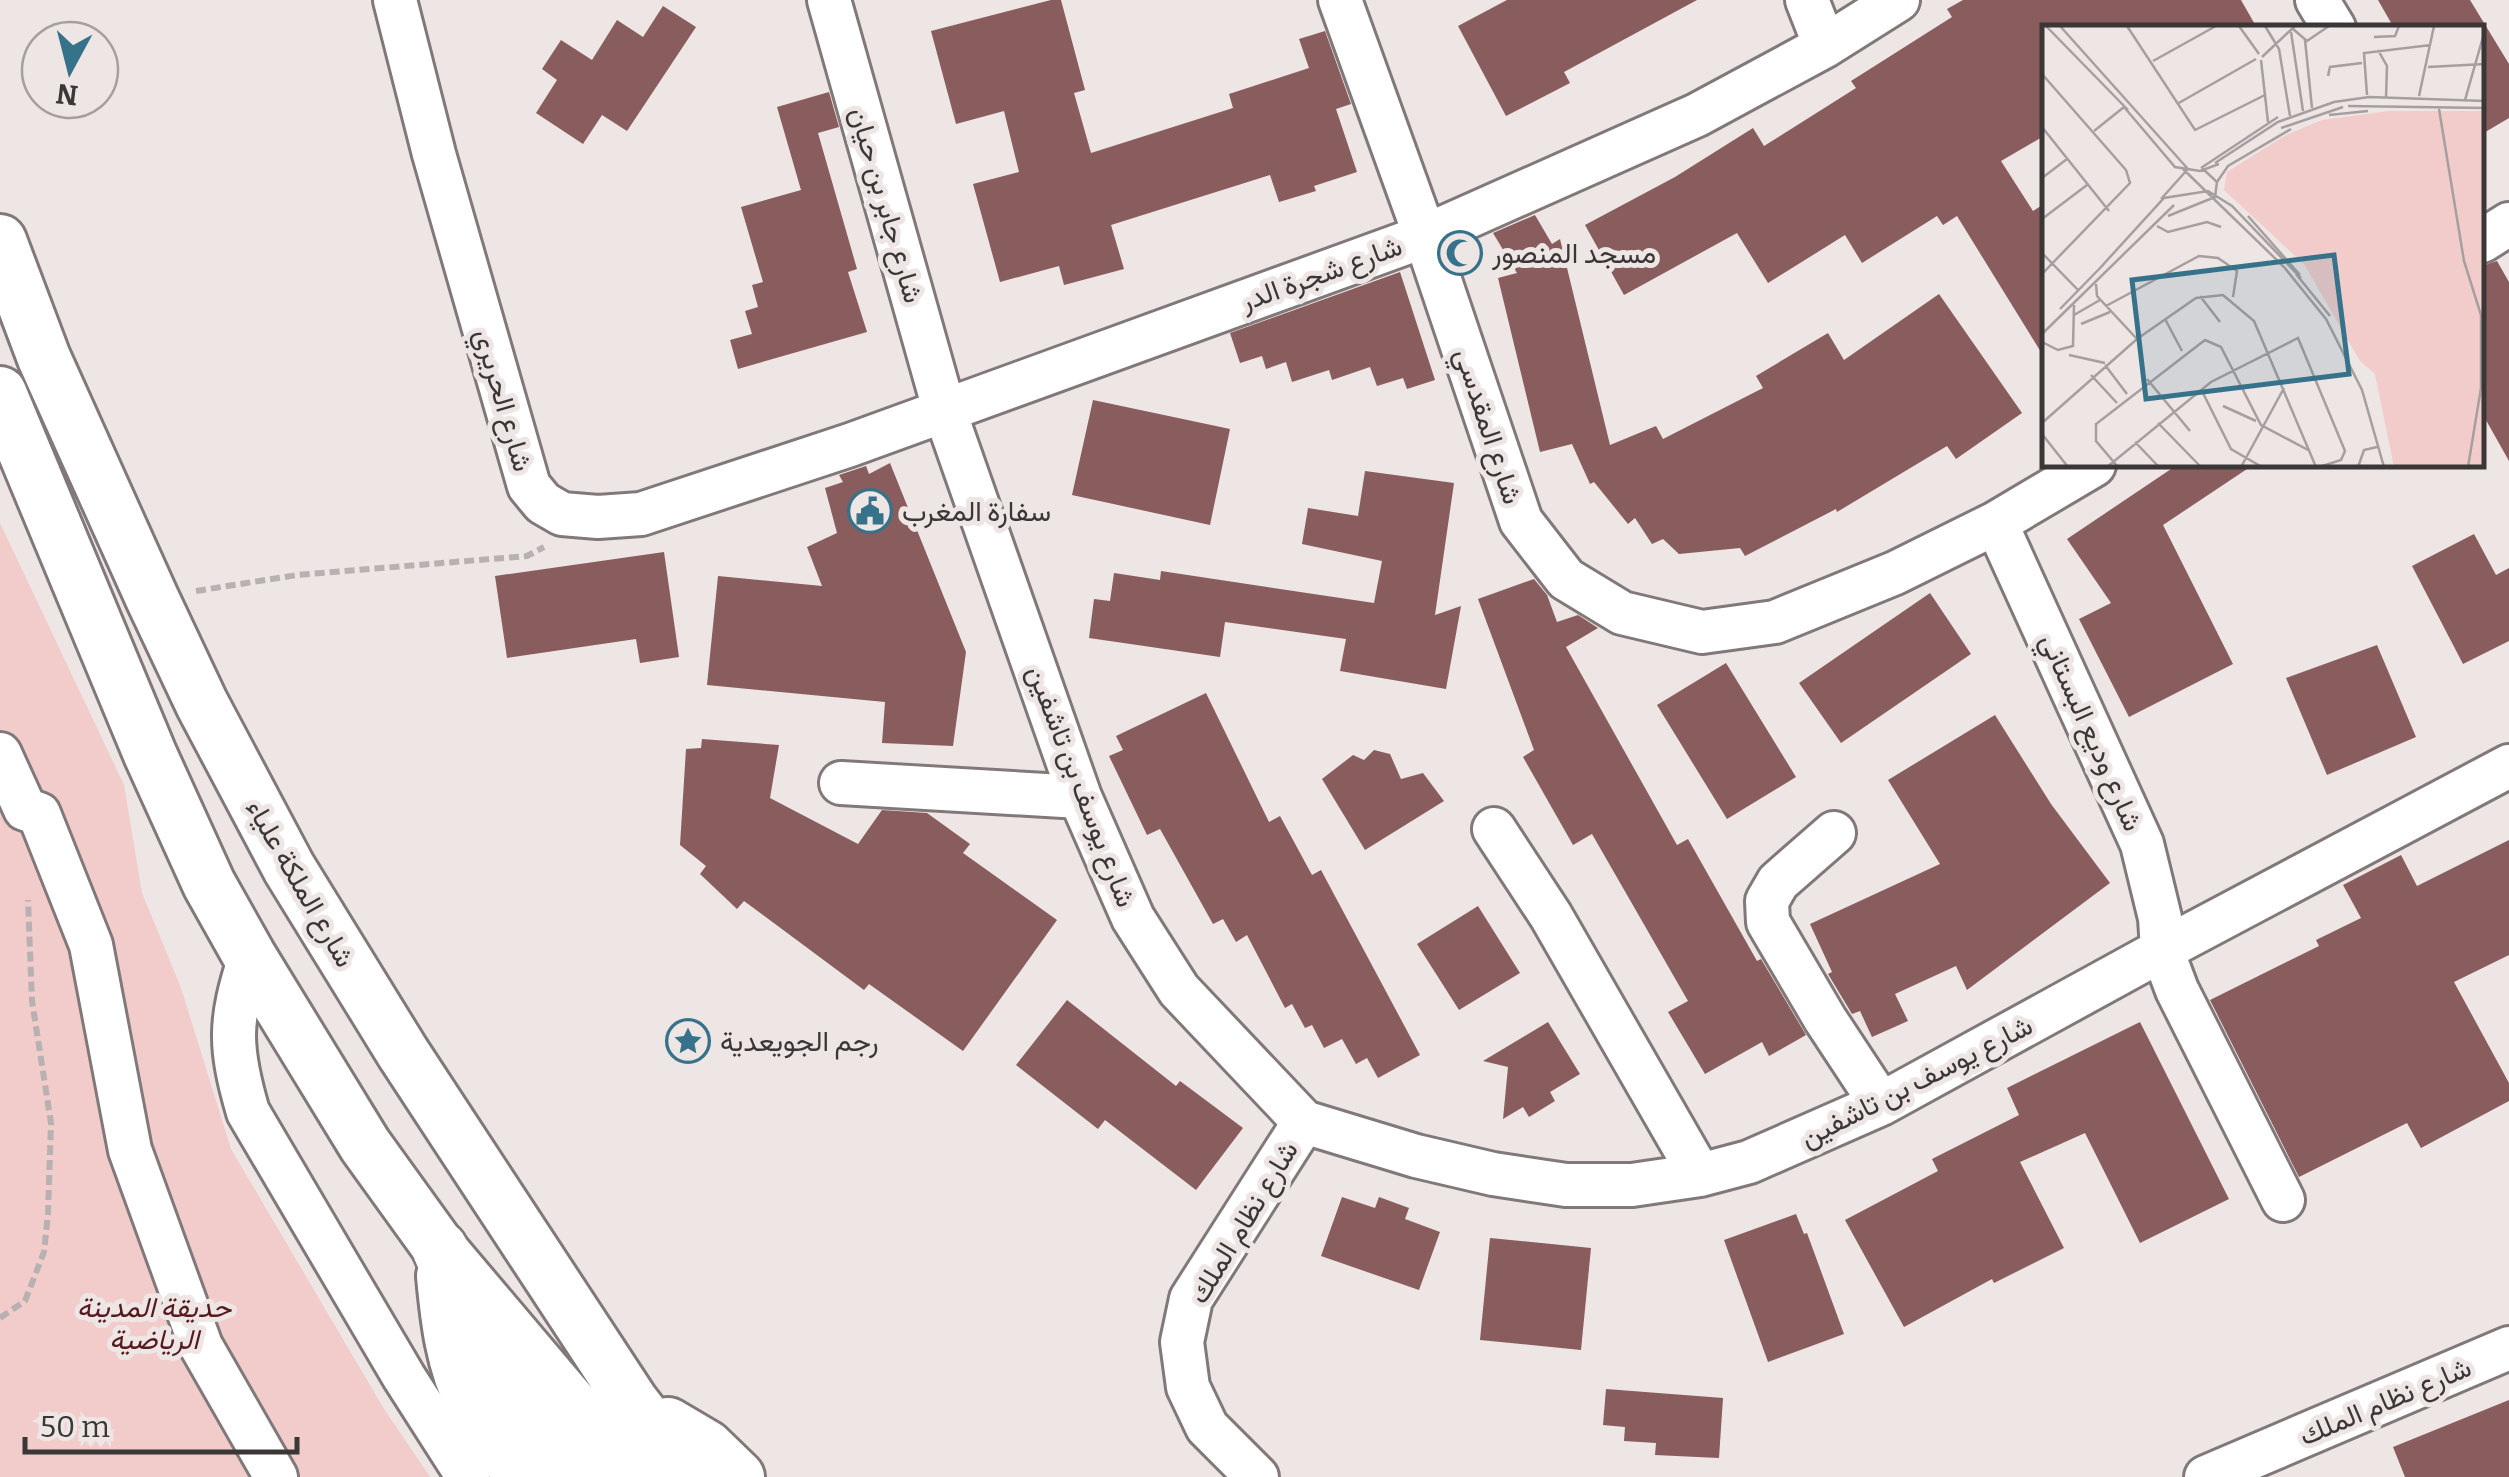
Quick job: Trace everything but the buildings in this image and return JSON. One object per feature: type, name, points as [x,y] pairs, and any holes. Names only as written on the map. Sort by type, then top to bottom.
[{"type":"highway","points":[[440,1249],[489,1362],[574,1477]]},
{"type":"main road","name":"شارع الملكة علياء","points":[[0,241],[44,358],[152,598],[202,704],[307,898],[403,1053],[632,1402],[690,1477]]},
{"type":"main road","points":[[0,392],[150,754],[209,884],[250,957],[365,1145],[440,1249],[633,1477]]},
{"type":"main road","points":[[440,1249],[446,1310],[462,1379],[474,1406],[522,1477]]},
{"type":"main road","points":[[632,1402],[707,1447],[738,1477]]},
{"type":"street","name":"شارع الحريري","points":[[395,0],[434,154],[529,486],[543,504],[562,514],[598,518],[641,514],[944,409]]},
{"type":"street","name":"شارع جابر بن حيان","points":[[830,0],[944,409]]},
{"type":"street","name":"شارع المقدسي","points":[[1340,0],[1521,522],[1566,578],[1622,613],[1702,632],[1775,622],[1895,573],[1996,523],[2089,468]]},
{"type":"street","points":[[1807,0],[1825,46]]},
{"type":"street","name":"شارع شجرة الدر","points":[[944,409],[1425,236],[1697,115],[1825,46],[1898,0]]},
{"type":"street","points":[[2317,0],[2332,25]]},
{"type":"street","points":[[2484,240],[2509,224]]},
{"type":"street","name":"شارع يوسف بن تاشفين","points":[[944,409],[1080,796],[1132,918],[1179,990],[1304,1122],[1416,1156],[1493,1174],[1566,1185],[1632,1185],[1700,1175],[1749,1162],[1881,1104],[2509,766]]},
{"type":"street","name":"شارع وديع البستاني","points":[[1996,523],[2142,844],[2160,918],[2162,950],[2177,990],[2284,1200]]},
{"type":"street","points":[[0,754],[24,809],[39,814],[91,945],[130,1150],[200,1346],[276,1477]]},
{"type":"street","points":[[842,783],[1080,796]]},
{"type":"street","points":[[1494,829],[1551,916],[1700,1175]]},
{"type":"street","points":[[1834,833],[1778,882],[1768,901],[1768,922],[1881,1104]]},
{"type":"street","points":[[250,957],[236,1003],[232,1040],[248,1112],[404,1377],[468,1477]]},
{"type":"street","name":"شارع نظام الملك","points":[[1257,1477],[1207,1426],[1188,1386],[1182,1342],[1192,1299],[1304,1122]]},
{"type":"street","name":"شارع نظام الملك","points":[[2206,1477],[2509,1348]]},
{"type":"path","points":[[152,598],[297,575],[527,556],[598,518]]},
{"type":"path","points":[[0,1318],[25,1302],[44,1252],[48,1213],[51,1123],[32,1001],[28,890]]},
{"type":"green space","name":"حديقة المدينة الرياضية","points":[[0,523],[124,785],[142,893],[181,988],[231,1149],[384,1409],[430,1477],[0,1477]]},
{"type":"place","name":"مسجد المنصور","points":[[1460,253]]},
{"type":"place","name":"سفارة المغرب","points":[[870,511]]},
{"type":"place","name":"رجم الجويعدية","points":[[688,1041]]}]
